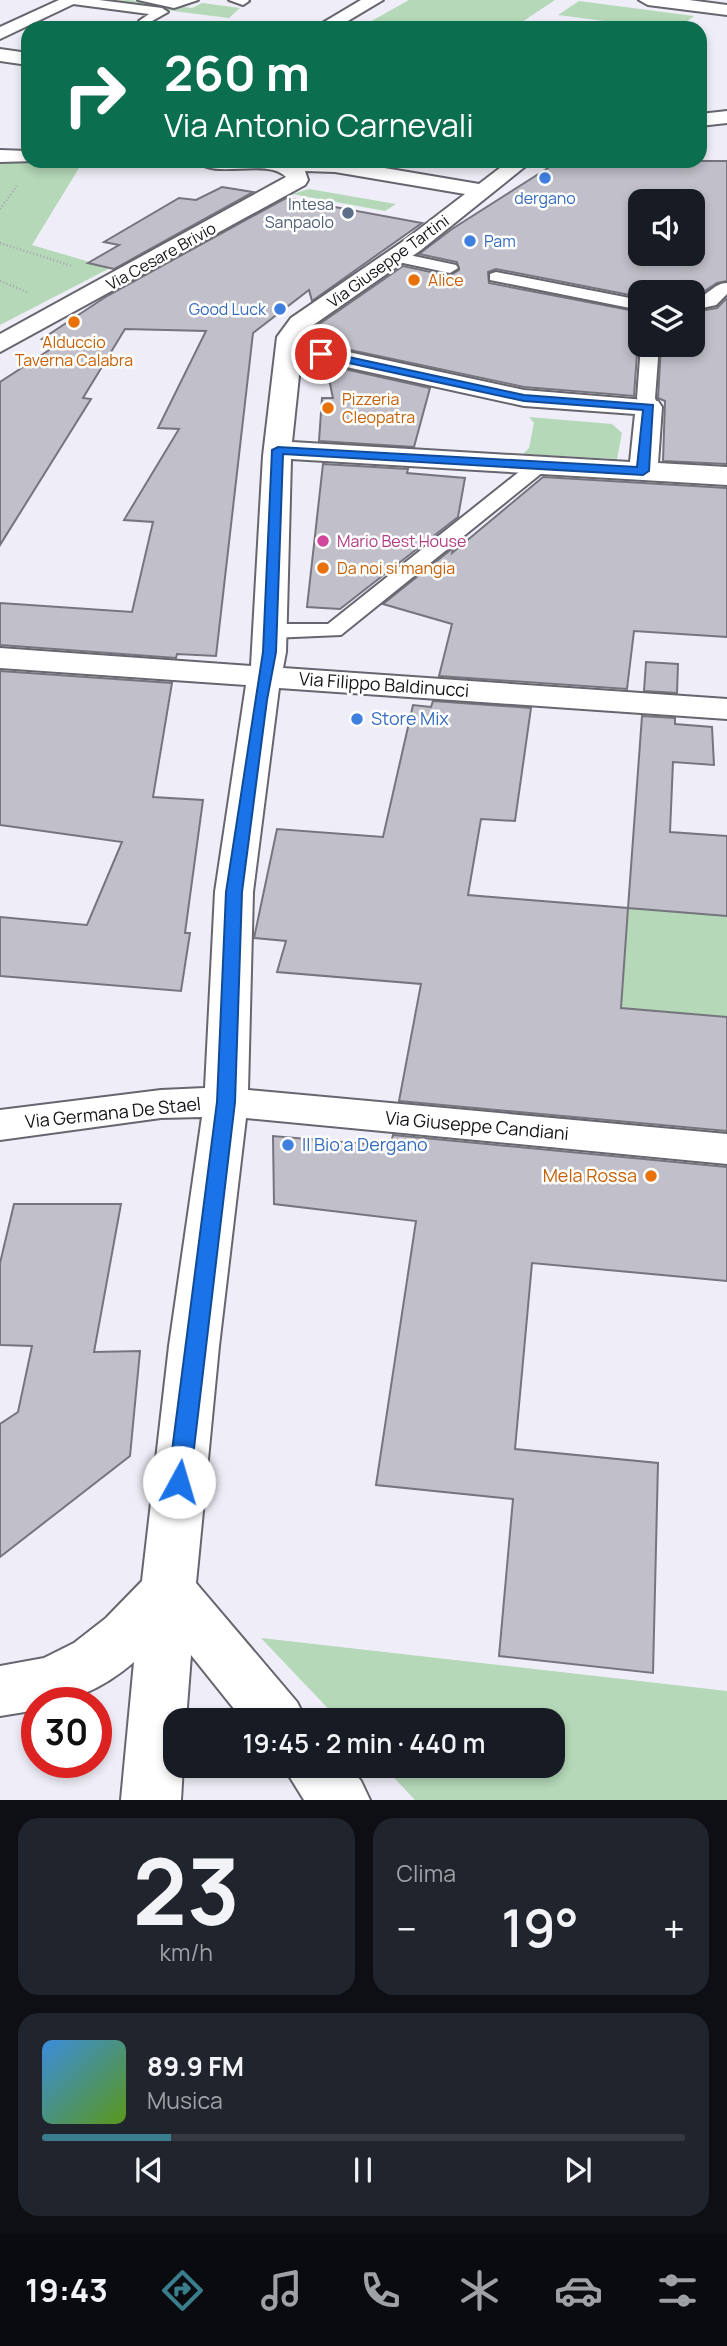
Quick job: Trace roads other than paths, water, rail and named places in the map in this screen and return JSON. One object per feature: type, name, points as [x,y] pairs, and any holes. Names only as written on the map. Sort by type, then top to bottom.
[{"type":"street","points":[[28,21],[73,0]]},
{"type":"street","points":[[336,21],[374,0]]},
{"type":"street","points":[[648,0],[727,10]]},
{"type":"street","points":[[0,34],[21,24]]},
{"type":"street","points":[[0,55],[21,58]]},
{"type":"street","points":[[707,119],[727,117]]},
{"type":"street","points":[[0,156],[21,156]]},
{"type":"street","name":"Via Cesare Brivio","points":[[0,344],[298,180],[295,172],[288,168]]},
{"type":"street","points":[[347,168],[484,191]]},
{"type":"street","name":"Via Giuseppe Tartini","points":[[150,1800],[168,1590],[194,1346],[226,1102],[234,892],[271,631],[278,450],[290,337],[300,323],[395,257],[513,168]]},
{"type":"street","points":[[289,347],[524,398],[649,407],[643,471]]},
{"type":"street","points":[[278,450],[727,476]]},
{"type":"street","name":"Via Filippo Baldinucci","points":[[0,658],[727,709]]},
{"type":"street","name":"Via Germana De Stael","points":[[0,1125],[161,1104],[226,1102]]},
{"type":"street","name":"Via Giuseppe Candiani","points":[[226,1102],[727,1149]]},
{"type":"street","points":[[0,1691],[44,1683],[84,1665],[118,1643],[168,1590],[221,1649],[268,1708]]},
{"type":"street","points":[[323,1778],[340,1800]]},
{"type":"lane","points":[[73,0],[162,12],[145,21]]},
{"type":"lane","points":[[144,0],[174,4],[192,0]]},
{"type":"lane","points":[[235,0],[243,1]]},
{"type":"lane","points":[[395,257],[450,268]]},
{"type":"lane","points":[[496,277],[628,303]]},
{"type":"lane","points":[[705,302],[725,287]]},
{"type":"lane","points":[[649,357],[646,398],[649,407]]},
{"type":"lane","points":[[271,631],[333,630],[541,464]]},
{"type":"place","name":"dergano","points":[[545,178]]},
{"type":"place","name":"Intesa Sanpaolo","points":[[348,213]]},
{"type":"place","name":"Pam","points":[[470,241]]},
{"type":"place","name":"Alice","points":[[414,280]]},
{"type":"place","name":"Good Luck","points":[[280,309]]},
{"type":"place","name":"Alduccio Taverna Calabra","points":[[74,322]]},
{"type":"place","name":"Pizzeria Cleopatra","points":[[328,408]]},
{"type":"place","name":"Mario Best House","points":[[323,541]]},
{"type":"place","name":"Da noi si mangia","points":[[323,568]]},
{"type":"place","name":"Store Mix","points":[[357,719]]},
{"type":"place","name":"Il Bio a Dergano","points":[[288,1145]]},
{"type":"place","name":"Mela Rossa","points":[[651,1176]]}]
